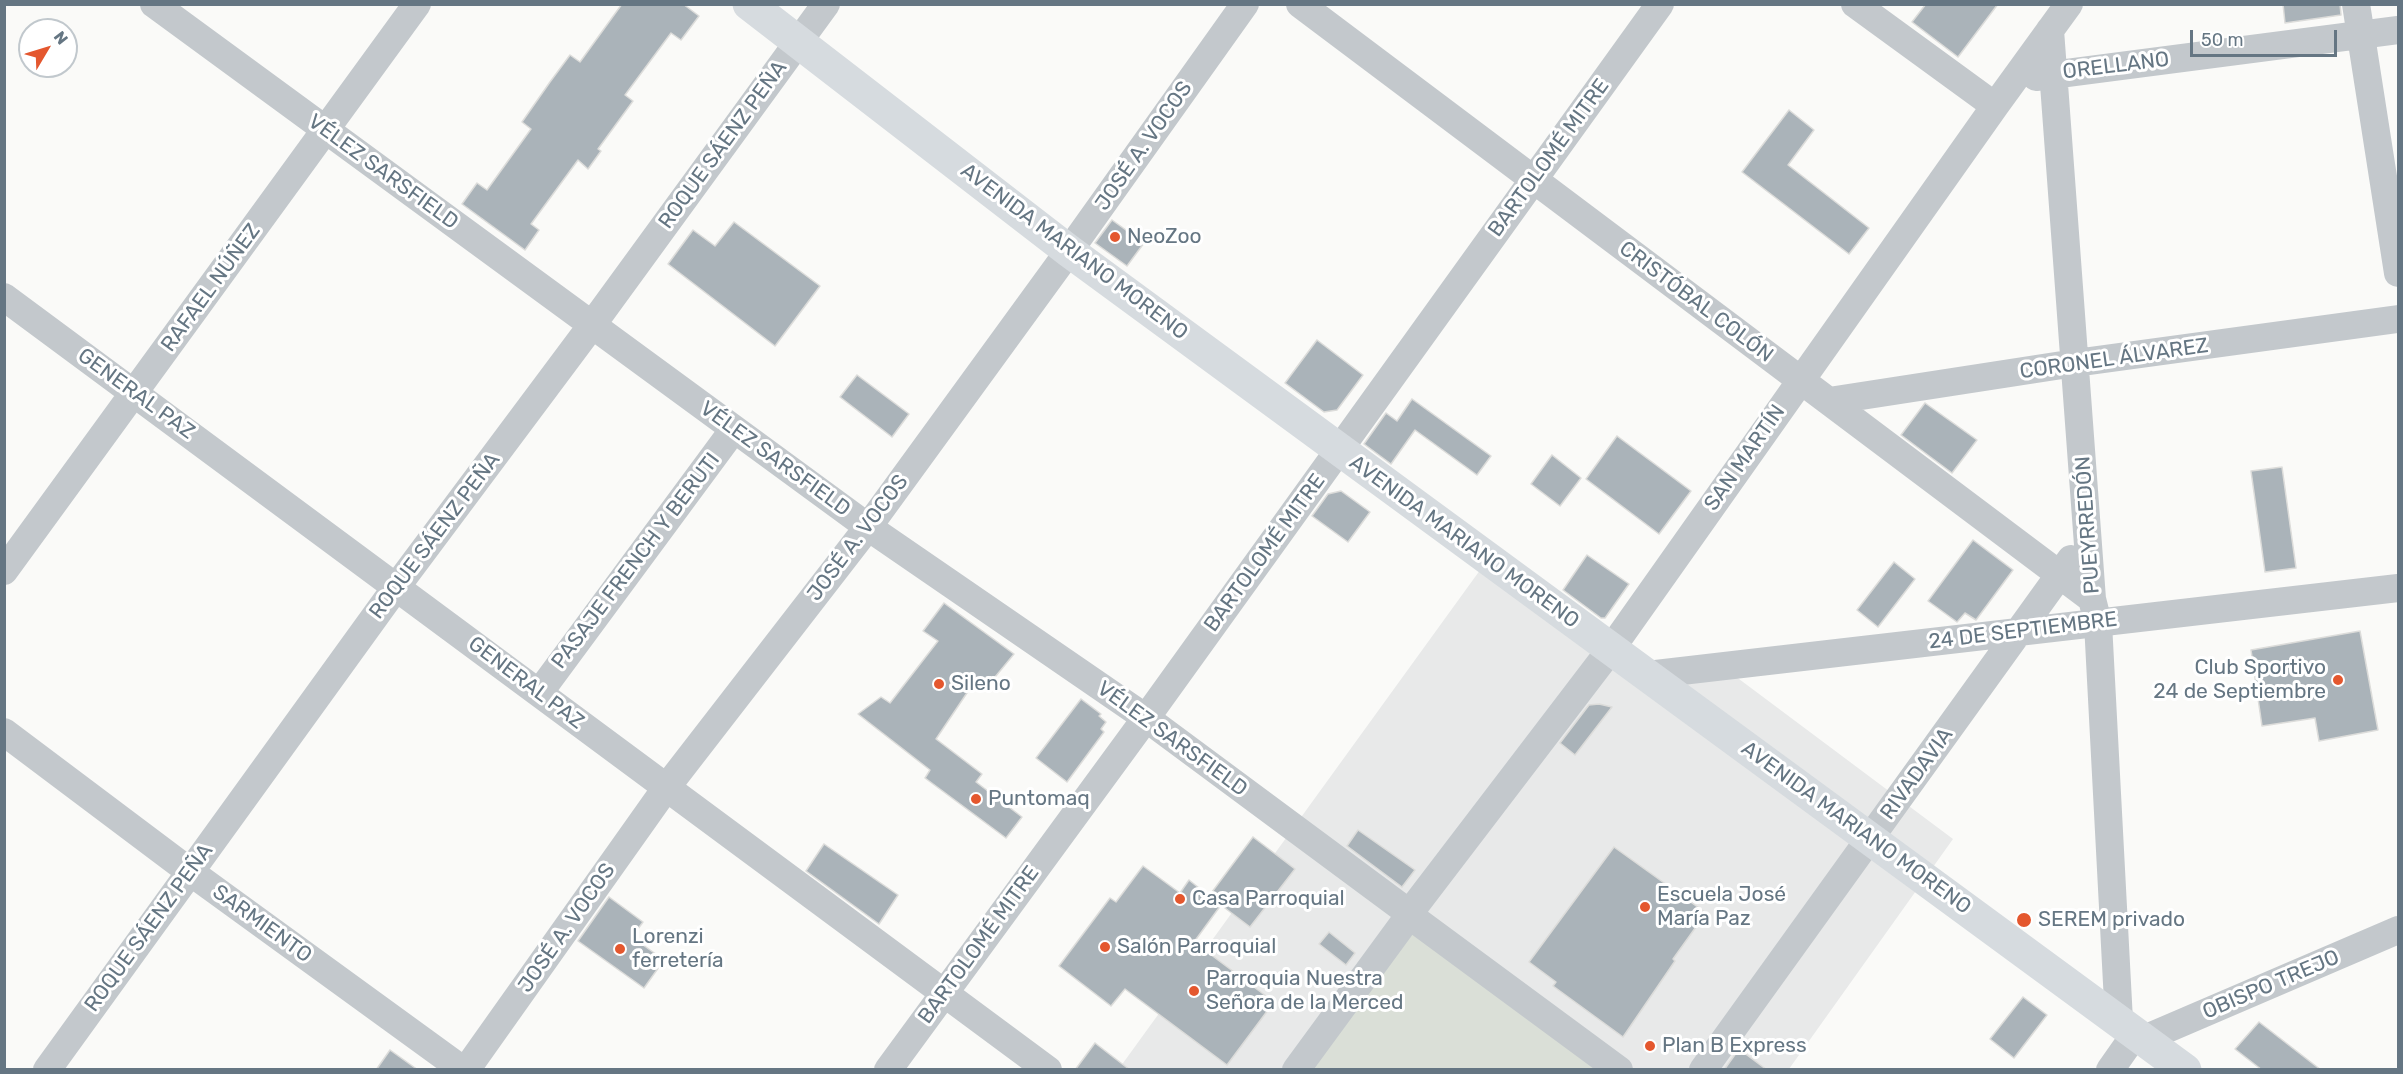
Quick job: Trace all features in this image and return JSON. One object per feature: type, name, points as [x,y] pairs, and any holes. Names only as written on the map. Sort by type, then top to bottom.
[{"type":"main road","name":"AVENIDA MARIANO MORENO","points":[[749,4],[1069,251],[2186,1070]]},
{"type":"street","name":"VÉLEZ SARSFIELD","points":[[154,4],[868,527],[1146,718],[1619,1070]]},
{"type":"street","name":"RAFAEL NÚÑEZ","points":[[4,571],[136,393],[324,129],[417,4]]},
{"type":"street","name":"ROQUE SÁENZ PEÑA","points":[[47,1070],[397,586],[592,325],[826,4]]},
{"type":"street","name":"JOSÉ A. VOCOS","points":[[464,1070],[666,788],[868,527],[1245,4]]},
{"type":"street","name":"CRISTÓBAL COLÓN","points":[[1300,4],[2060,574],[2095,610]]},
{"type":"street","name":"BARTOLOMÉ MITRE","points":[[888,1070],[1146,718],[1660,4]]},
{"type":"street","points":[[1855,4],[1995,106]]},
{"type":"street","name":"SAN MARTÍN","points":[[1296,1070],[1409,915],[1611,649],[2069,4]]},
{"type":"street","points":[[2356,4],[2359,35],[2398,273]]},
{"type":"street","name":"PUEYRREDÓN","points":[[2050,30],[2088,536],[2133,1031]]},
{"type":"street","name":"ORELLANO","points":[[2013,81],[2398,30]]},
{"type":"street","name":"GENERAL PAZ","points":[[4,297],[1048,1070]]},
{"type":"street","name":"CORONEL ÁLVAREZ","points":[[1829,401],[2075,363],[2398,320]]},
{"type":"street","name":"PASAJE FRENCH Y BERUTI","points":[[539,693],[734,429]]},
{"type":"street","name":"RIVADAVIA","points":[[1703,1070],[2088,536]]},
{"type":"street","name":"24 DE SEPTIEMBRE","points":[[1647,675],[2019,632],[2095,610],[2398,588]]},
{"type":"street","name":"SARMIENTO","points":[[4,732],[189,871],[464,1070]]},
{"type":"street","name":"OBISPO TREJO","points":[[2133,1031],[2398,930]]},
{"type":"street","points":[[2110,1070],[2133,1031]]},
{"type":"shaded area","points":[[1483,566],[1610,664],[1731,673],[1953,839],[1789,1069],[1118,1070]]},
{"type":"shaded area","points":[[1416,930],[1607,1070],[1302,1070]]},
{"type":"building","points":[[622,4],[683,4],[699,16],[681,40],[671,33],[625,95],[633,101],[598,149],[601,151],[588,169],[578,160],[531,224],[539,230],[525,250],[462,204],[477,183],[487,190],[531,129],[522,122],[550,82],[570,55],[580,62]]},
{"type":"building","points":[[1926,4],[1998,4],[1958,57],[1912,22]]},
{"type":"building","points":[[2283,4],[2340,4],[2341,15],[2285,23]]},
{"type":"building","points":[[1789,110],[1814,130],[1788,165],[1869,228],[1849,254],[1742,172]]},
{"type":"building","name":"NeoZoo","points":[[1112,220],[1144,243],[1127,266],[1095,243]]},
{"type":"building","points":[[734,222],[820,286],[775,346],[668,264],[693,230],[715,246]]},
{"type":"building","points":[[1317,340],[1363,375],[1337,410],[1324,412],[1285,383]]},
{"type":"building","points":[[857,375],[909,414],[892,437],[840,397]]},
{"type":"building","points":[[1412,399],[1491,456],[1477,475],[1415,430],[1391,464],[1364,444],[1386,413],[1397,421]]},
{"type":"building","points":[[1925,403],[1977,440],[1952,473],[1901,435]]},
{"type":"building","points":[[1617,436],[1691,491],[1659,534],[1586,479]]},
{"type":"building","points":[[1552,455],[1581,478],[1560,506],[1531,484]]},
{"type":"building","points":[[2282,467],[2296,568],[2265,572],[2251,471]]},
{"type":"building","points":[[1341,491],[1370,512],[1348,542],[1312,516],[1328,494]]},
{"type":"building","points":[[1973,540],[2013,570],[1976,620],[1965,613],[1957,622],[1928,601]]},
{"type":"building","points":[[1587,555],[1629,584],[1605,618],[1601,618],[1563,590]]},
{"type":"building","points":[[1894,562],[1915,579],[1878,627],[1857,610]]},
{"type":"building","name":"Sileno","points":[[944,603],[1014,654],[986,688],[975,681],[936,739],[982,774],[976,782],[1022,817],[1006,838],[925,778],[930,770],[858,714],[881,697],[890,703],[938,641],[923,631]]},
{"type":"building","points":[[2360,631],[2378,730],[2319,741],[2315,718],[2262,726],[2251,650]]},
{"type":"building","points":[[1081,699],[1101,714],[1099,716],[1106,722],[1101,729],[1104,732],[1067,782],[1036,758]]},
{"type":"building","points":[[1599,704],[1612,707],[1575,755],[1560,743],[1589,705]]},
{"type":"building","points":[[1358,830],[1415,870],[1402,887],[1347,846]]},
{"type":"building","points":[[1253,837],[1295,869],[1250,927],[1221,905],[1194,942],[1274,1002],[1227,1065],[1125,989],[1111,1006],[1059,966],[1110,898],[1116,902],[1143,866],[1180,893],[1189,880],[1209,896]]},
{"type":"building","points":[[824,844],[898,895],[879,924],[806,871]]},
{"type":"building","points":[[1614,847],[1706,913],[1673,959],[1675,961],[1623,1037],[1553,986],[1556,982],[1529,962]]},
{"type":"building","name":"Lorenzi ferretería","points":[[609,897],[643,922],[632,937],[664,960],[644,988],[578,941]]},
{"type":"building","points":[[1329,932],[1355,953],[1346,965],[1319,944]]},
{"type":"building","points":[[2023,997],[2047,1015],[2014,1058],[1990,1039]]},
{"type":"building","points":[[2259,1022],[2321,1070],[2262,1070],[2235,1049]]},
{"type":"building","points":[[1095,1043],[1130,1070],[1075,1070]]},
{"type":"building","points":[[1739,1049],[1767,1070],[1724,1070]]},
{"type":"building","points":[[390,1050],[418,1070],[376,1070]]},
{"type":"place","name":"NeoZoo","points":[[1115,237]]},
{"type":"place","name":"Club Sportivo 24 de Septiembre","points":[[2338,680]]},
{"type":"place","name":"Sileno","points":[[939,684]]},
{"type":"place","name":"Puntomaq","points":[[976,799]]},
{"type":"place","name":"Casa Parroquial","points":[[1180,899]]},
{"type":"place","name":"Escuela José María Paz","points":[[1645,907]]},
{"type":"place","name":"SEREM privado","points":[[2024,920]]},
{"type":"place","name":"Salón Parroquial","points":[[1105,947]]},
{"type":"place","name":"Lorenzi ferretería","points":[[620,949]]},
{"type":"place","name":"Parroquia Nuestra Señora de la Merced","points":[[1194,991]]},
{"type":"place","name":"Plan B Express","points":[[1650,1046]]}]
